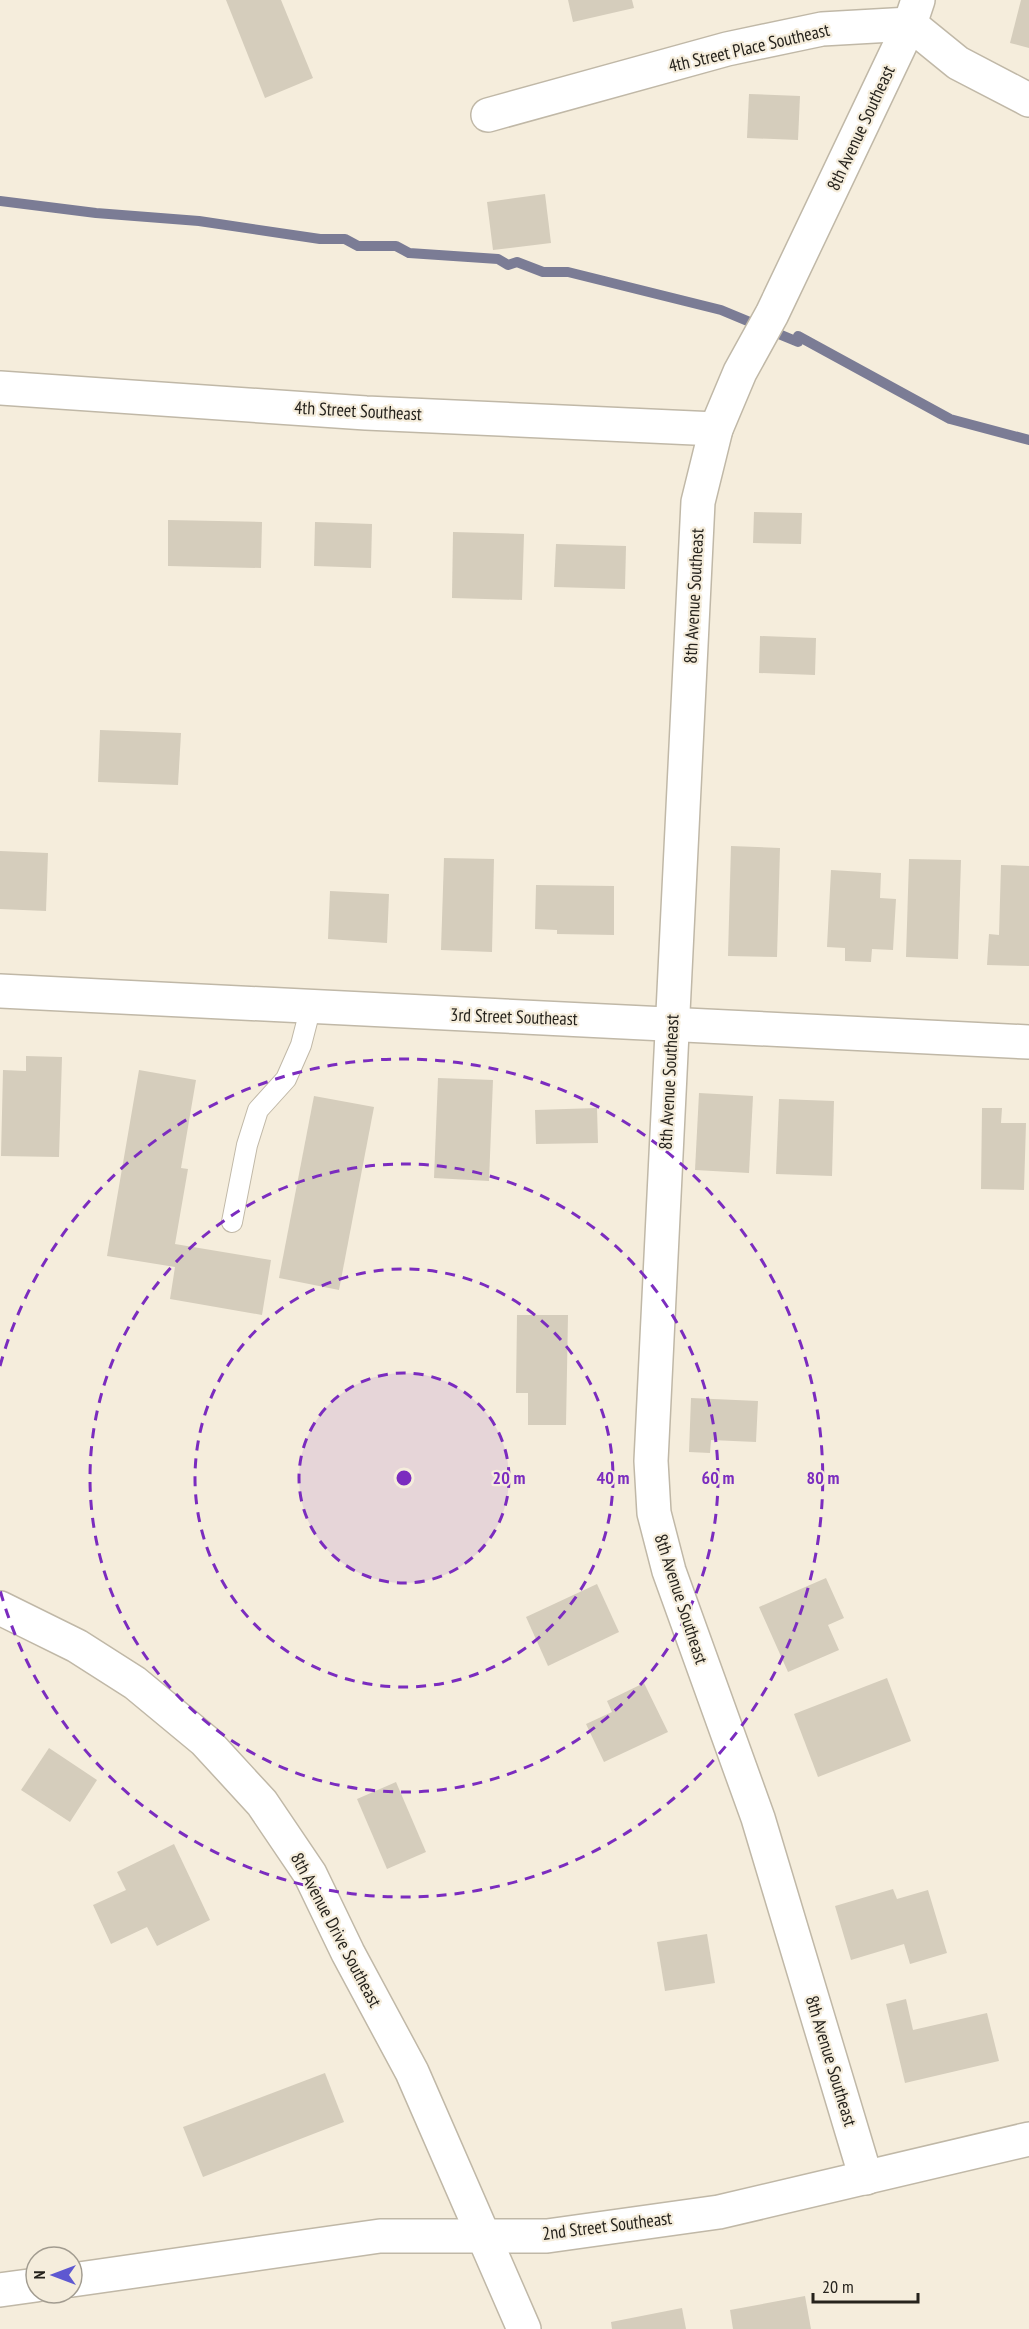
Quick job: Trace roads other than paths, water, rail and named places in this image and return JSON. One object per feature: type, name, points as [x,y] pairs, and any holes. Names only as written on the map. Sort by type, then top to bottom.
[{"type":"street","points":[[914,12],[958,63],[1029,100]]},
{"type":"street","name":"4th Street Place Southeast","points":[[488,115],[727,50],[914,12]]},
{"type":"street","name":"8th Avenue Southeast","points":[[866,2178],[758,1818],[669,1571],[654,1513],[651,1461],[698,502],[716,429],[740,372],[772,314],[914,12]]},
{"type":"street","name":"4th Street Southeast","points":[[0,388],[366,412],[716,429]]},
{"type":"street","name":"3rd Street Southeast","points":[[0,990],[416,1013],[1029,1042]]},
{"type":"street","name":"8th Avenue Drive Southeast","points":[[0,1608],[77,1646],[135,1683],[205,1741],[262,1803],[310,1874],[348,1953],[412,2072],[524,2329]]},
{"type":"street","name":"2nd Street Southeast","points":[[84,2278],[380,2236],[481,2234],[548,2236],[719,2212],[1029,2139]]},
{"type":"street","points":[[0,2290],[24,2287]]},
{"type":"lane","points":[[232,1222],[247,1145],[258,1110],[286,1079],[301,1045],[311,1006]]},
{"type":"waterway","points":[[0,201],[96,213],[199,221],[320,239],[345,239],[358,246],[396,246],[409,253],[498,259],[508,265],[517,262],[543,272],[568,272],[721,310],[798,342],[798,336],[950,419],[1029,440]]}]
